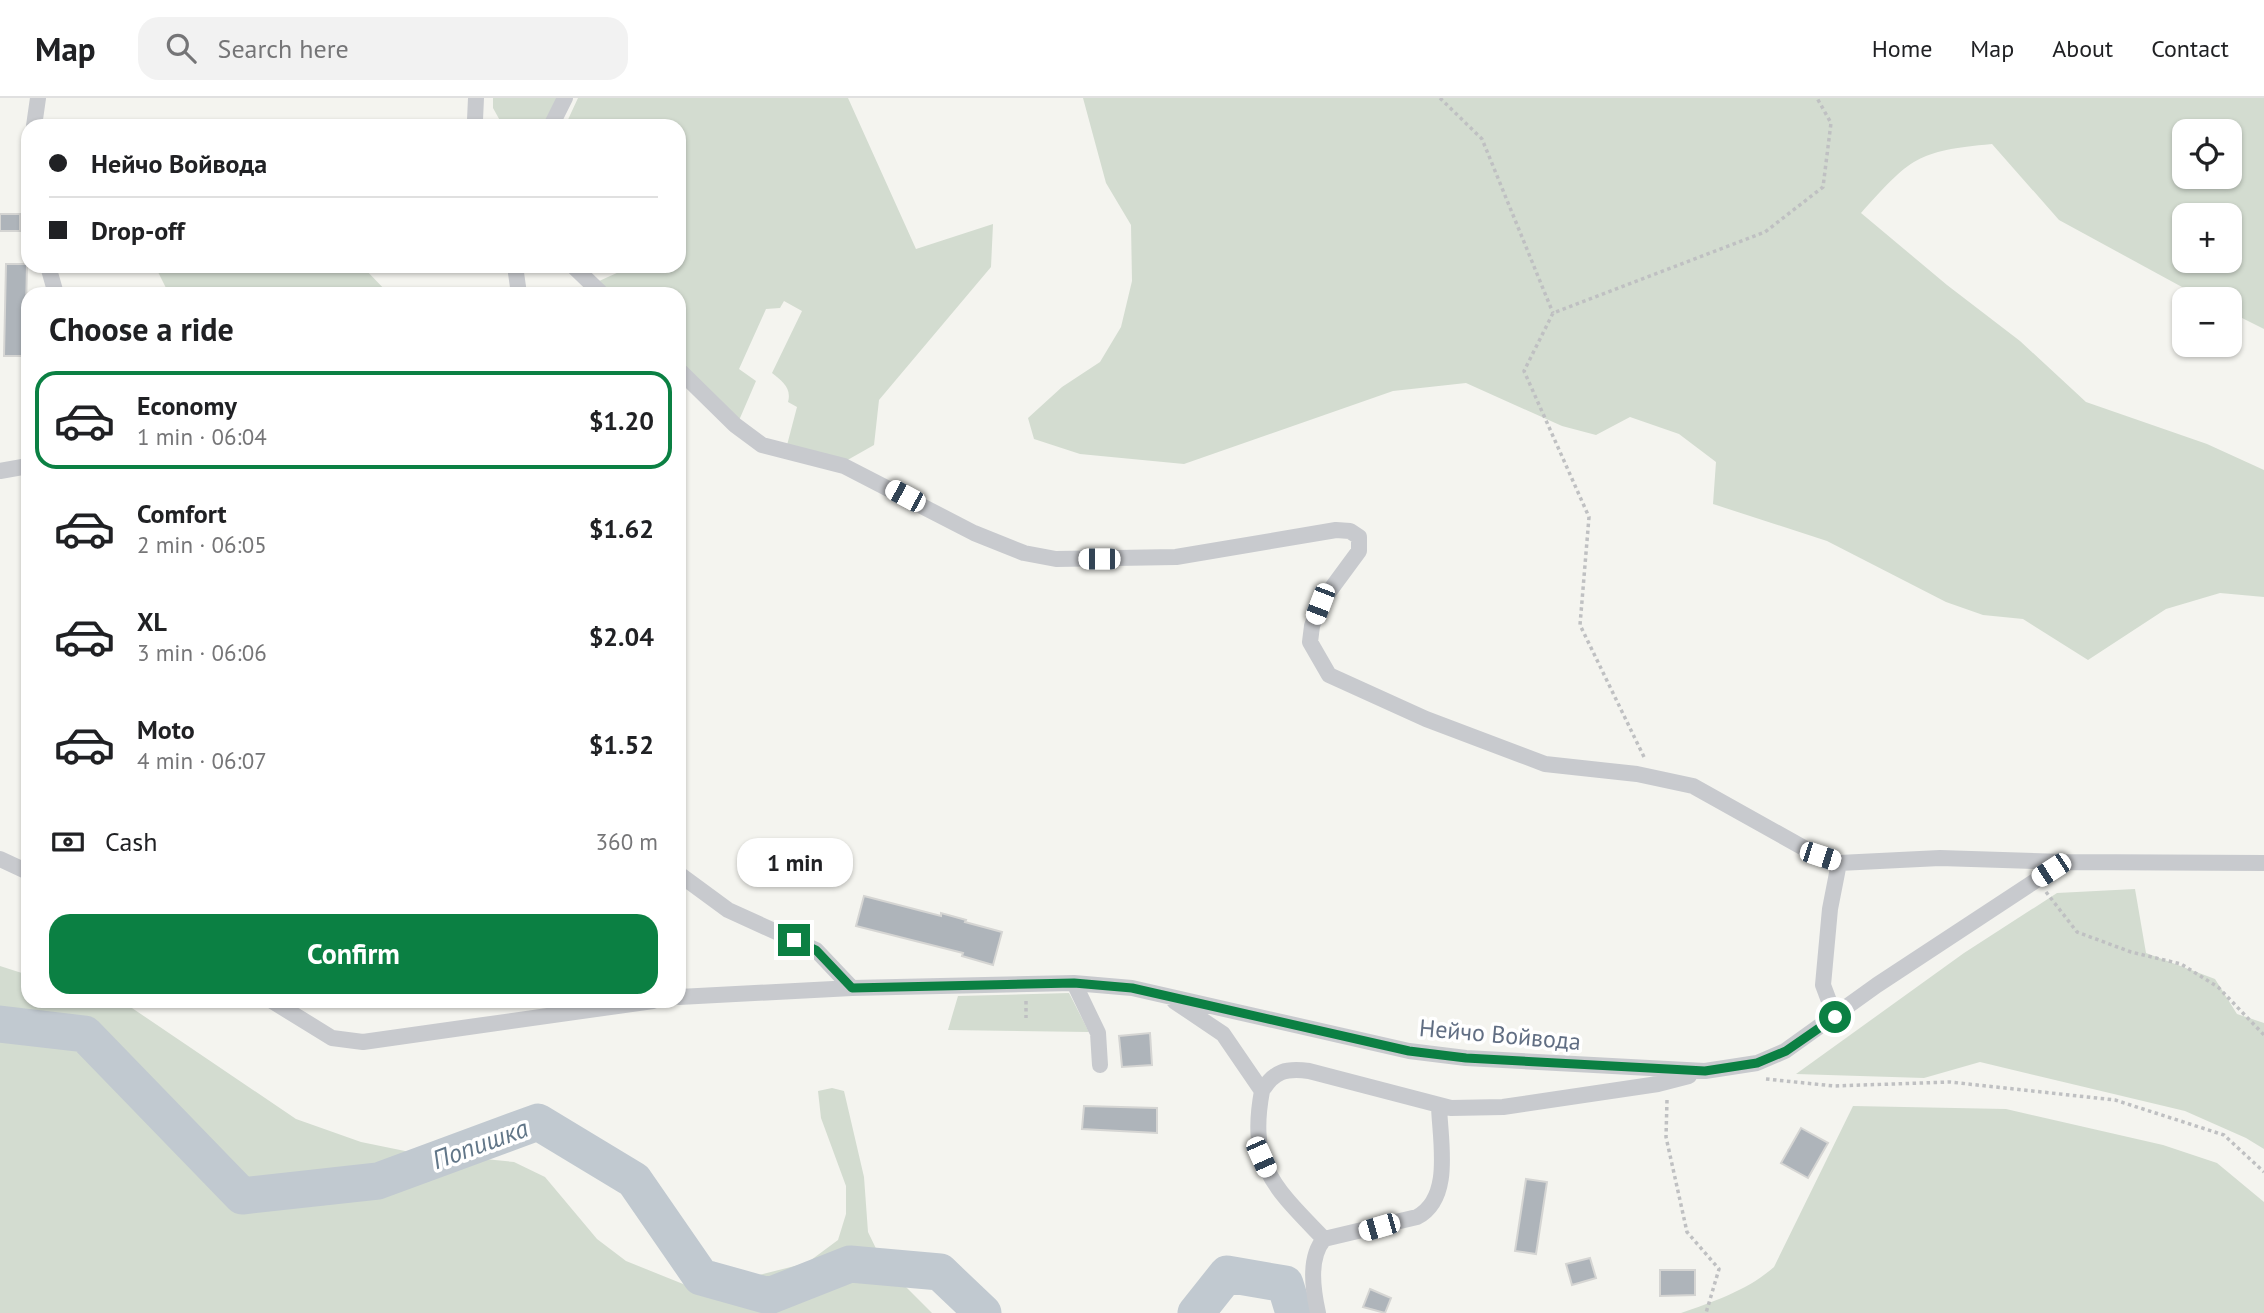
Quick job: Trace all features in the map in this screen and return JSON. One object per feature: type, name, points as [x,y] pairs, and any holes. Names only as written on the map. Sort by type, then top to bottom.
[{"type":"street","points":[[35,119],[38,98]]},
{"type":"street","points":[[475,119],[476,98]]},
{"type":"street","points":[[554,119],[565,98]]},
{"type":"street","points":[[580,273],[595,287]]},
{"type":"street","points":[[686,377],[736,425],[762,445],[844,467],[974,533],[1024,553],[1056,559],[1176,557],[1336,530],[1350,531],[1359,537],[1359,551],[1320,604],[1312,626],[1310,642],[1329,675],[1426,719],[1545,764],[1654,778],[1693,786],[1820,856],[1839,863],[1940,858],[2264,863]]},
{"type":"street","points":[[0,471],[21,467]]},
{"type":"street","points":[[0,859],[21,869]]},
{"type":"street","name":"Нейчо Войвода","points":[[686,997],[852,988],[1074,983],[1132,988],[1409,1051],[1466,1058],[1705,1071],[1757,1063],[1786,1051],[1877,985],[2064,862]]},
{"type":"street","points":[[1835,1017],[1823,985],[1830,909],[1839,863]]},
{"type":"street","points":[[686,879],[728,910],[816,950],[852,988]]},
{"type":"street","points":[[1074,983],[1098,1034],[1100,1065]]},
{"type":"street","points":[[1166,996],[1223,1034],[1262,1091]]},
{"type":"street","points":[[283,1008],[332,1038],[363,1042],[603,1008]]},
{"type":"street","points":[[1324,1239],[1272,1180],[1261,1157],[1257,1117],[1262,1091],[1270,1077],[1281,1071],[1300,1070],[1451,1108],[1503,1107],[1667,1082],[1705,1071]]},
{"type":"street","points":[[1318,1313],[1314,1267],[1318,1246],[1324,1239],[1361,1233],[1429,1210],[1438,1196],[1441,1177],[1439,1105]]},
{"type":"path","points":[[1440,98],[1482,139],[1553,313]]},
{"type":"path","points":[[1654,778],[1580,625],[1589,517],[1524,371],[1553,313],[1765,232],[1823,187],[1831,123],[1817,98]]},
{"type":"path","points":[[2038,879],[2054,907],[2065,913],[2077,932],[2131,953],[2181,964],[2218,987],[2264,1035]]},
{"type":"path","points":[[1757,1077],[1834,1086],[1950,1082],[2115,1100],[2224,1135],[2264,1172]]},
{"type":"path","points":[[1667,1082],[1666,1137],[1687,1232],[1719,1269],[1706,1313]]},
{"type":"shaded area","points":[[493,98],[567,98],[557,119],[499,119],[493,108]]},
{"type":"shaded area","points":[[578,98],[848,98],[916,249],[993,224],[991,267],[879,400],[874,445],[844,462],[786,449],[797,407],[788,402],[787,389],[772,373],[802,311],[784,301],[780,308],[766,309],[739,369],[756,381],[737,425],[686,380],[686,287],[602,287],[597,282],[617,273],[686,273],[686,119],[568,119]]},
{"type":"shaded area","points":[[1083,98],[2264,98],[2264,329],[2242,318],[2242,287],[2182,287],[2059,220],[1992,144],[1946,150],[1917,160],[1892,180],[1861,213],[1947,285],[2020,341],[2086,402],[2207,444],[2264,470],[2264,597],[2220,593],[2166,609],[2088,660],[2023,619],[1983,615],[1946,602],[1827,541],[1713,504],[1716,462],[1679,434],[1630,417],[1596,435],[1562,426],[1466,383],[1393,391],[1184,464],[1080,454],[1034,439],[1028,418],[1062,387],[1100,362],[1121,327],[1132,281],[1131,225],[1106,183]]},
{"type":"shaded area","points":[[158,273],[369,273],[382,287],[166,287]]},
{"type":"shaded area","points":[[2135,889],[2146,953],[2215,979],[2237,1014],[2264,1023],[2264,1149],[2246,1138],[2185,1111],[1980,1062],[1924,1078],[1796,1074],[1964,953],[2057,893]]},
{"type":"shaded area","points":[[0,966],[21,973],[21,1008],[132,1008],[296,1119],[361,1142],[405,1151],[514,1162],[545,1177],[597,1239],[626,1261],[698,1290],[807,1263],[838,1240],[846,1214],[846,1186],[821,1118],[818,1091],[832,1088],[844,1091],[864,1177],[868,1232],[884,1265],[932,1313],[0,1313]]},
{"type":"shaded area","points":[[1069,993],[1089,1032],[948,1030],[958,996]]},
{"type":"shaded area","points":[[1853,1106],[2006,1109],[2163,1145],[2217,1163],[2264,1202],[2264,1313],[1681,1313],[1742,1289],[1774,1267]]},
{"type":"building","points":[[0,214],[20,214],[20,231],[0,231]]},
{"type":"building","points":[[6,264],[21,264],[21,273],[27,273],[26,287],[21,287],[21,356],[4,356]]},
{"type":"building","points":[[864,896],[941,916],[941,913],[1002,932],[993,965],[962,956],[963,953],[856,926]]},
{"type":"building","points":[[1150,1033],[1152,1065],[1122,1067],[1119,1036]]},
{"type":"building","points":[[1084,1106],[1157,1108],[1157,1133],[1082,1129]]},
{"type":"building","points":[[1801,1128],[1828,1143],[1808,1178],[1781,1163]]},
{"type":"building","points":[[1526,1179],[1547,1182],[1536,1254],[1515,1251]]},
{"type":"building","points":[[1590,1258],[1596,1278],[1572,1285],[1566,1264]]},
{"type":"building","points":[[1660,1270],[1695,1270],[1695,1295],[1660,1296]]},
{"type":"building","points":[[1370,1289],[1391,1298],[1385,1313],[1363,1307]]},
{"type":"waterway","name":"Попишка","points":[[0,1024],[85,1034],[242,1196],[378,1181],[538,1122],[634,1180],[701,1277],[769,1296],[850,1264],[940,1272],[983,1313]]},
{"type":"waterway","name":"Попишка","points":[[1196,1313],[1227,1274],[1285,1284],[1294,1313]]},
{"type":"route","points":[[794,940],[816,950],[852,988],[1074,983],[1132,988],[1409,1051],[1466,1058],[1705,1071],[1757,1063],[1786,1051],[1835,1017]]}]
